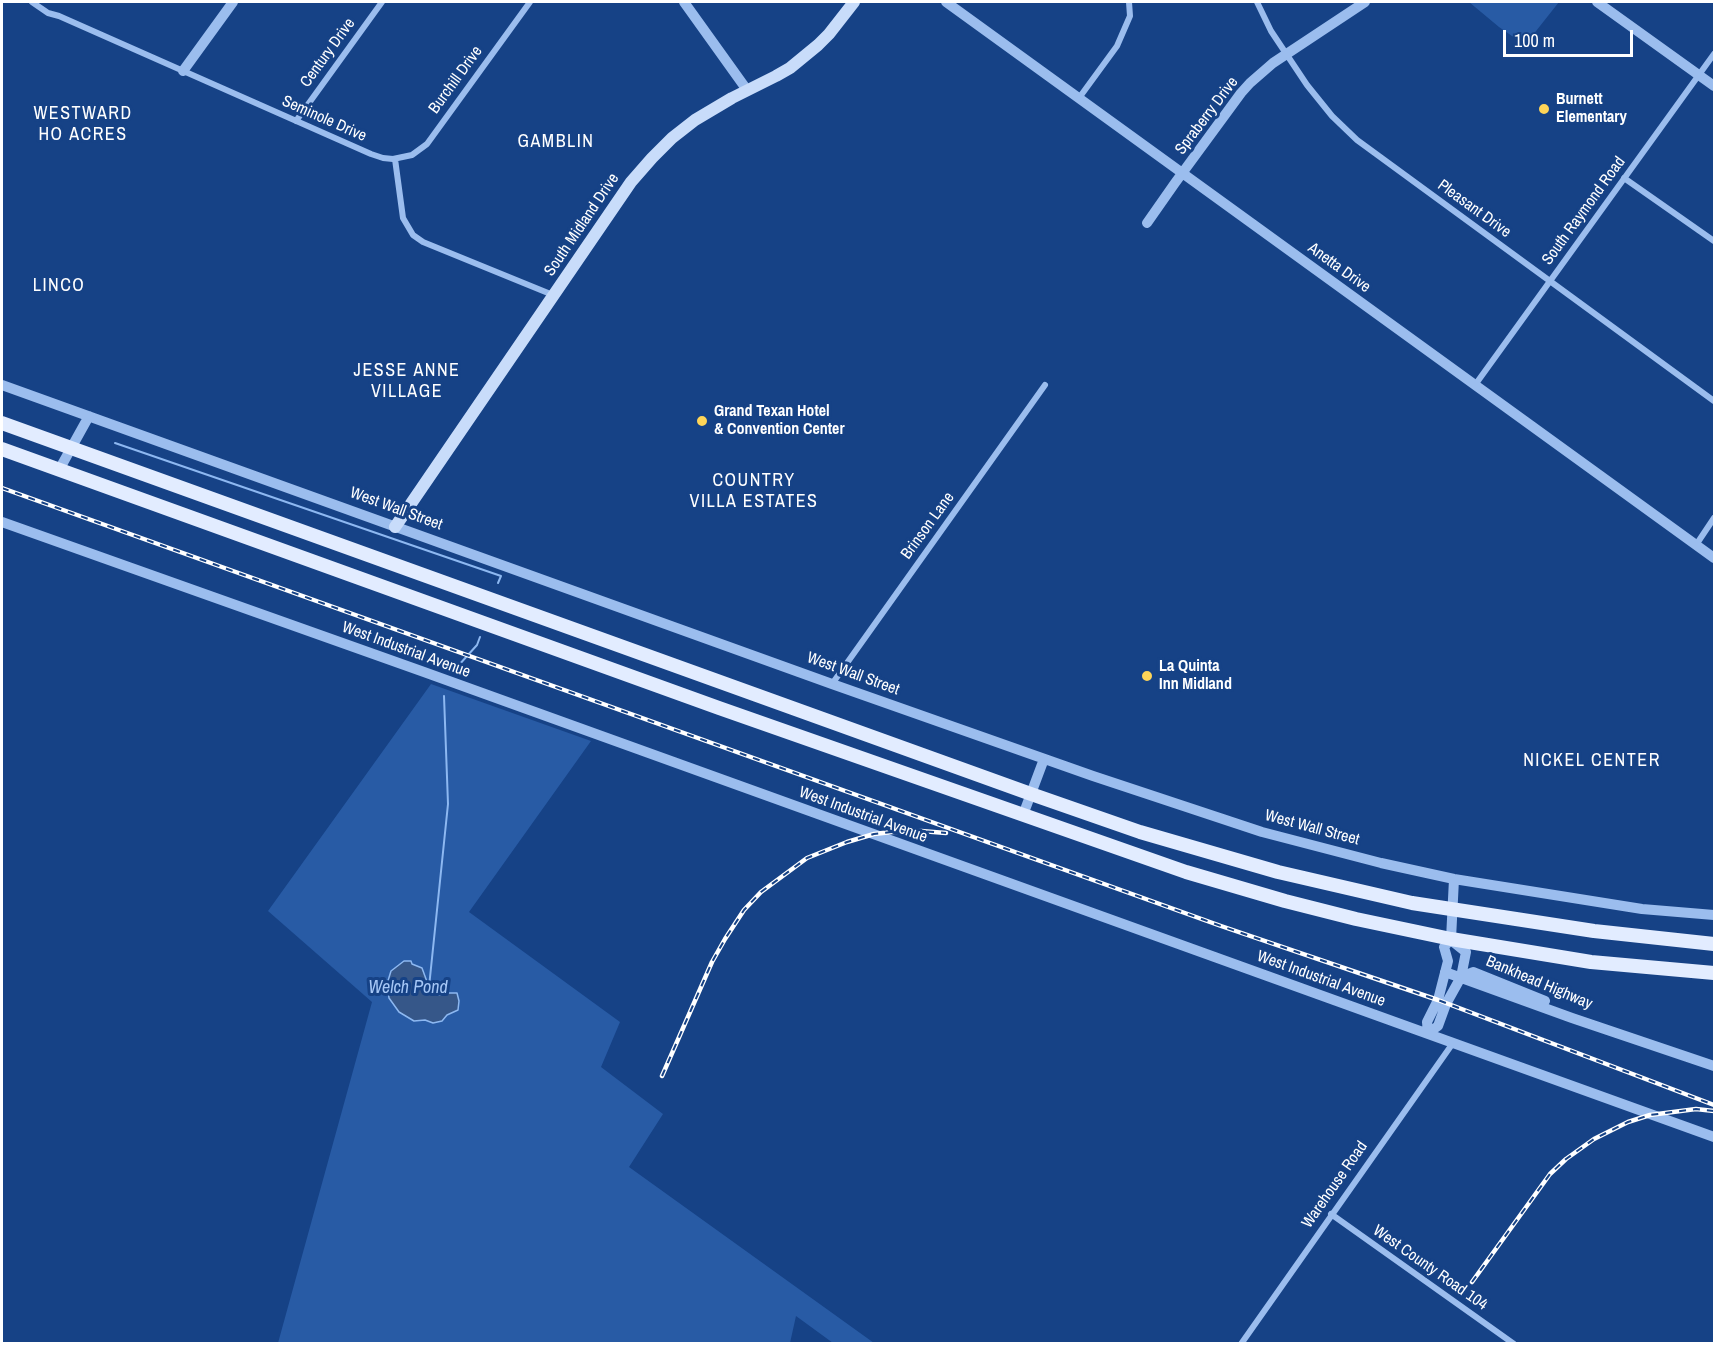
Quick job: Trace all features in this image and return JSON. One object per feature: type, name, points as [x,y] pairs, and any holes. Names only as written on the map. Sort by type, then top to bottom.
[{"type":"main road","name":"South Midland Drive","points":[[395,527],[631,182],[651,158],[695,120],[790,68],[818,45],[854,2]]},
{"type":"main road","points":[[2,423],[1140,832],[1333,886],[1453,910],[1594,931],[1714,944]]},
{"type":"main road","points":[[2,449],[718,708],[1186,872],[1356,919],[1451,939],[1591,962],[1714,973]]},
{"type":"street","name":"Seminole Drive","points":[[32,2],[48,13],[376,156],[395,159]]},
{"type":"street","points":[[183,71],[233,2]]},
{"type":"street","name":"Century Drive","points":[[296,121],[382,2]]},
{"type":"street","name":"Burchill Drive","points":[[395,159],[416,153],[427,144],[530,2]]},
{"type":"street","points":[[684,2],[747,90]]},
{"type":"street","name":"Anetta Drive","points":[[946,2],[1714,558]]},
{"type":"street","points":[[1079,98],[1117,46],[1130,16],[1129,2]]},
{"type":"street","name":"Pleasant Drive","points":[[1257,2],[1266,23],[1321,103],[1357,140],[1714,401]]},
{"type":"street","name":"Spraberry Drive","points":[[1147,223],[1241,93],[1273,63],[1365,2]]},
{"type":"street","points":[[1597,2],[1714,86]]},
{"type":"street","name":"South Raymond Road","points":[[1475,385],[1714,54]]},
{"type":"street","points":[[395,159],[403,218],[413,235],[423,242],[554,295]]},
{"type":"street","points":[[1624,178],[1714,241]]},
{"type":"street","name":"West Wall Street","points":[[2,385],[832,684],[1044,759],[1262,832],[1381,863],[1454,879],[1642,909],[1714,915]]},
{"type":"street","name":"Brinson Lane","points":[[832,684],[1045,385]]},
{"type":"street","points":[[59,470],[89,416]]},
{"type":"street","points":[[1696,545],[1714,518]]},
{"type":"street","name":"West Industrial Avenue","points":[[2,522],[1714,1137]]},
{"type":"street","points":[[1023,814],[1044,759]]},
{"type":"street","points":[[1451,939],[1466,952],[1461,977],[1446,1004],[1438,1026],[1428,1033],[1427,1022],[1438,1000],[1448,961],[1444,947],[1451,939],[1454,879]]},
{"type":"street","name":"Bankhead Highway","points":[[1445,972],[1714,1066]]},
{"type":"street","name":"Warehouse Road","points":[[1241,1344],[1453,1043]]},
{"type":"street","name":"West County Road 104","points":[[1331,1214],[1514,1344]]},
{"type":"shaded area","points":[[1469,2],[1559,2],[1525,45]]},
{"type":"shaded area","points":[[431,684],[591,741],[469,912],[620,1022],[601,1067],[663,1114],[629,1167],[874,1343],[833,1343],[796,1316],[790,1343],[278,1343],[372,1002],[268,911]]},
{"type":"water","name":"Welch Pond","points":[[404,961],[411,961],[412,964],[422,968],[430,990],[439,995],[457,993],[458,1010],[447,1015],[442,1021],[433,1023],[425,1020],[414,1021],[399,1012],[389,998],[387,984],[391,971]]},
{"type":"waterway","points":[[115,443],[501,576],[498,583]]},
{"type":"waterway","points":[[458,666],[477,645],[480,637]]},
{"type":"waterway","points":[[429,987],[448,804],[444,696]]},
{"type":"railway","points":[[2,488],[1221,926],[1438,1000],[1714,1105]]},
{"type":"railway","points":[[662,1076],[712,962],[744,910],[761,892],[807,858],[847,842],[874,834],[892,832],[946,833]]},
{"type":"railway","points":[[1472,1282],[1550,1174],[1594,1139],[1628,1122],[1650,1115],[1696,1109],[1714,1111]]},
{"type":"place","name":"Burnett Elementary","points":[[1544,109]]},
{"type":"place","name":"Grand Texan Hotel & Convention Center","points":[[702,421]]},
{"type":"place","name":"La Quinta Inn Midland","points":[[1147,676]]},
{"type":"district","name":"WESTWARD HO ACRES","points":[[83,124]]},
{"type":"district","name":"GAMBLIN","points":[[556,142]]},
{"type":"district","name":"LINCO","points":[[59,286]]},
{"type":"district","name":"JESSE ANNE VILLAGE","points":[[407,382]]},
{"type":"district","name":"COUNTRY VILLA ESTATES","points":[[754,491]]},
{"type":"district","name":"NICKEL CENTER","points":[[1592,761]]}]
